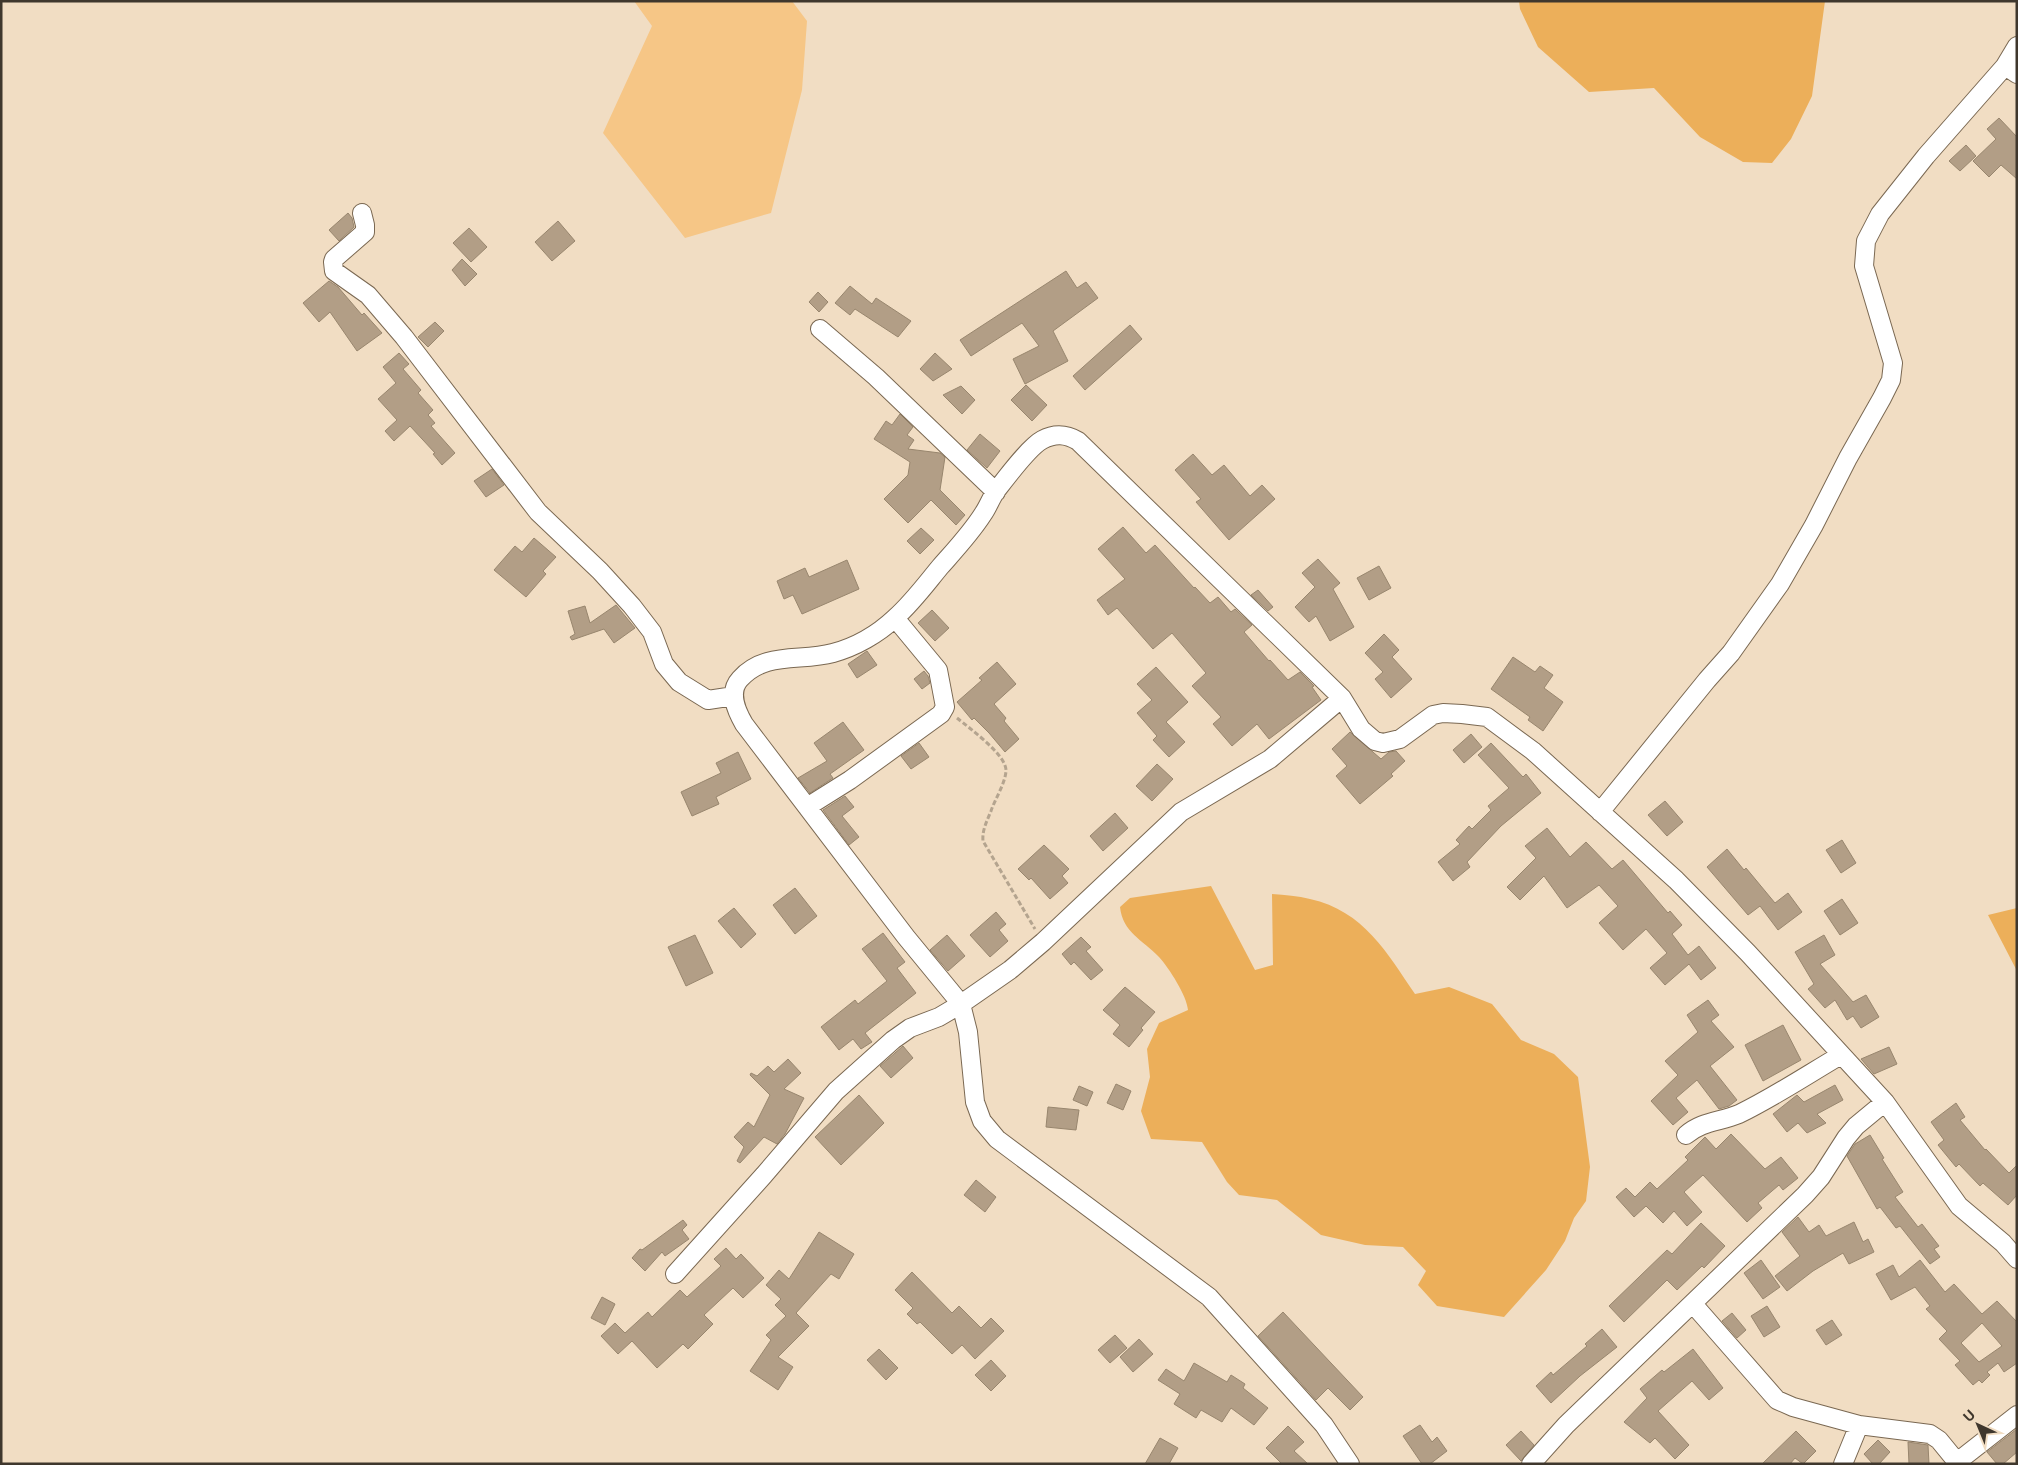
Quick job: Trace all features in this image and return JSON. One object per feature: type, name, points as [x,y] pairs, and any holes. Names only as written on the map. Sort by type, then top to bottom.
[{"type":"street","points":[[1600,812],[1754,623],[1780,584],[1814,524],[1891,380],[1893,363],[1864,266],[1866,241],[1880,214],[1903,185],[2011,70],[2017,46]]},
{"type":"street","points":[[362,213],[365,225],[364,232],[334,259],[332,262],[334,271],[368,295],[404,336],[538,512],[600,571],[632,606],[652,632],[664,664],[679,682],[708,700],[734,696]]},
{"type":"street","points":[[820,329],[876,378],[996,492]]},
{"type":"street","points":[[1350,1464],[1324,1425],[1209,1297],[997,1139],[982,1121],[974,1102],[968,1032],[961,1004],[906,937],[807,808],[744,724],[736,710],[734,696],[736,683],[757,665],[775,660],[831,653],[852,647],[872,636],[895,618],[983,514],[996,492],[1033,448],[1041,441],[1060,435],[1068,436],[1078,441],[1342,698],[1361,729],[1375,741],[1383,743],[1400,739],[1433,715],[1442,713],[1487,717],[1533,751],[1696,900],[1748,953],[1840,1056],[1885,1102],[1958,1206],[2003,1243],[2017,1258]]},
{"type":"street","points":[[807,808],[850,780],[926,725],[941,714],[945,708],[938,670],[895,618]]},
{"type":"street","points":[[675,1274],[836,1091],[903,1032],[918,1024],[939,1017],[1010,970],[1043,942],[1181,812],[1270,759],[1342,698]]},
{"type":"street","points":[[1686,1136],[1705,1123],[1726,1119],[1751,1108],[1840,1056]]},
{"type":"street","points":[[1531,1464],[1566,1425],[1805,1195],[1821,1177],[1856,1126],[1885,1102]]},
{"type":"street","points":[[1693,1304],[1777,1400],[1793,1408],[1860,1425],[1930,1434],[1939,1440],[1958,1463],[2017,1415]]},
{"type":"street","points":[[1843,1464],[1860,1425]]},
{"type":"path","points":[[945,708],[1000,755],[1006,764],[1006,772],[982,835],[983,841],[1043,942]]},
{"type":"shaded area","points":[[634,1],[792,1],[807,21],[802,90],[771,213],[685,238],[603,133],[652,26]]},
{"type":"shaded area","points":[[1519,1],[1825,1],[1812,96],[1791,139],[1772,163],[1743,162],[1700,137],[1654,88],[1589,92],[1538,47],[1520,9]]},
{"type":"shaded area","points":[[1211,886],[1255,970],[1273,965],[1272,894],[1305,898],[1329,905],[1345,913],[1372,936],[1384,949],[1415,994],[1449,987],[1492,1004],[1521,1040],[1554,1054],[1578,1077],[1590,1167],[1586,1201],[1574,1218],[1565,1241],[1546,1270],[1504,1317],[1437,1306],[1418,1285],[1426,1271],[1403,1247],[1365,1245],[1321,1235],[1277,1200],[1239,1195],[1227,1182],[1202,1142],[1151,1139],[1141,1111],[1150,1077],[1147,1049],[1159,1023],[1188,1010],[1181,990],[1168,968],[1153,951],[1129,930],[1120,907],[1130,898]]},
{"type":"shaded area","points":[[2017,908],[2017,971],[1988,915]]},
{"type":"building","points":[[1999,118],[2017,137],[2017,179],[2001,165],[1989,177],[1973,161],[1996,139],[1987,129]]},
{"type":"building","points":[[1966,145],[1976,156],[1960,171],[1949,161]]},
{"type":"building","points":[[348,213],[352,218],[354,227],[339,241],[329,230]]},
{"type":"building","points":[[558,221],[575,241],[552,261],[535,242]]},
{"type":"building","points":[[469,228],[487,247],[471,262],[453,243]]},
{"type":"building","points":[[462,259],[477,274],[465,286],[452,270]]},
{"type":"building","points":[[1066,271],[1077,288],[1086,282],[1098,298],[1053,331],[1068,361],[1025,384],[1013,359],[1039,346],[1022,323],[971,356],[960,340]]},
{"type":"building","points":[[329,281],[338,287],[362,315],[364,313],[382,333],[357,351],[330,312],[319,322],[303,303]]},
{"type":"building","points":[[850,286],[872,304],[876,298],[911,321],[898,337],[855,309],[850,315],[835,303]]},
{"type":"building","points":[[818,292],[828,302],[819,312],[809,302]]},
{"type":"building","points":[[435,322],[444,331],[428,347],[418,337]]},
{"type":"building","points":[[1130,325],[1142,339],[1085,390],[1073,376]]},
{"type":"building","points":[[399,353],[409,364],[403,369],[421,390],[418,393],[433,410],[428,415],[435,423],[431,426],[455,453],[442,465],[433,454],[435,453],[410,426],[394,441],[385,431],[397,420],[378,399],[396,383],[383,367]]},
{"type":"building","points":[[935,353],[952,369],[933,381],[920,369]]},
{"type":"building","points":[[1026,385],[1047,405],[1032,421],[1011,400]]},
{"type":"building","points":[[961,386],[975,400],[962,414],[943,395]]},
{"type":"building","points":[[900,414],[913,427],[907,435],[914,440],[908,449],[940,453],[945,457],[940,490],[965,515],[956,525],[931,500],[908,523],[884,499],[908,475],[910,462],[874,439],[886,421],[892,425]]},
{"type":"building","points":[[980,434],[1000,451],[987,468],[967,450]]},
{"type":"building","points":[[1193,454],[1212,475],[1224,465],[1250,496],[1262,485],[1275,499],[1229,540],[1196,502],[1201,499],[1175,470]]},
{"type":"building","points":[[492,469],[504,485],[486,497],[474,481]]},
{"type":"building","points":[[1123,527],[1146,553],[1155,545],[1210,603],[1218,597],[1231,612],[1235,609],[1252,625],[1244,632],[1269,661],[1288,680],[1300,672],[1314,686],[1312,687],[1321,700],[1269,739],[1257,724],[1232,746],[1213,724],[1221,717],[1192,686],[1206,673],[1172,633],[1153,649],[1117,608],[1108,615],[1097,600],[1125,579],[1098,549]]},
{"type":"building","points":[[921,528],[934,540],[920,554],[907,541]]},
{"type":"building","points":[[534,538],[556,557],[543,571],[546,574],[526,597],[494,570],[515,546],[522,552]]},
{"type":"building","points":[[1318,559],[1340,583],[1333,589],[1354,627],[1330,641],[1316,616],[1309,622],[1295,607],[1315,587],[1302,573]]},
{"type":"building","points":[[847,560],[859,589],[802,614],[793,595],[784,599],[777,581],[805,568],[809,577]]},
{"type":"building","points":[[1379,566],[1391,588],[1369,600],[1357,578]]},
{"type":"building","points":[[1258,590],[1273,607],[1268,611],[1251,595]]},
{"type":"building","points":[[616,605],[635,628],[614,643],[604,629],[572,640],[570,637],[575,634],[568,611],[585,606],[590,623]]},
{"type":"building","points":[[932,610],[949,628],[935,641],[918,623]]},
{"type":"building","points":[[1384,634],[1399,650],[1392,657],[1412,679],[1391,698],[1375,679],[1383,672],[1365,653]]},
{"type":"building","points":[[867,651],[877,665],[857,678],[848,664]]},
{"type":"building","points":[[1513,657],[1535,672],[1540,666],[1553,675],[1544,688],[1563,702],[1543,731],[1528,720],[1530,717],[1491,689]]},
{"type":"building","points":[[997,662],[1016,684],[994,704],[1006,718],[1004,721],[1019,739],[1005,752],[974,718],[972,720],[957,702],[982,680],[979,678]]},
{"type":"building","points":[[1156,667],[1188,702],[1166,722],[1185,742],[1169,757],[1153,740],[1157,736],[1137,713],[1152,700],[1137,684]]},
{"type":"building","points":[[924,671],[930,683],[922,689],[914,679]]},
{"type":"building","points":[[843,722],[864,750],[830,774],[833,778],[810,793],[798,778],[827,761],[814,743]]},
{"type":"building","points":[[1350,732],[1381,759],[1389,752],[1396,751],[1405,761],[1391,774],[1393,776],[1360,804],[1336,776],[1347,766],[1332,749]]},
{"type":"building","points":[[1471,734],[1482,747],[1464,763],[1453,750]]},
{"type":"building","points":[[919,743],[929,757],[911,769],[901,756]]},
{"type":"building","points":[[1491,743],[1523,777],[1526,774],[1541,793],[1501,826],[1467,862],[1470,867],[1453,881],[1438,862],[1460,844],[1456,840],[1469,826],[1472,829],[1491,810],[1488,806],[1509,788],[1478,755]]},
{"type":"building","points":[[738,752],[751,779],[716,797],[719,804],[692,816],[681,792],[721,773],[716,763]]},
{"type":"building","points":[[1157,764],[1173,779],[1152,801],[1136,786]]},
{"type":"building","points":[[845,796],[854,807],[842,816],[859,837],[849,845],[823,810]]},
{"type":"building","points":[[1665,801],[1683,822],[1667,836],[1648,815]]},
{"type":"building","points":[[1115,813],[1128,828],[1103,851],[1090,836]]},
{"type":"building","points":[[1547,828],[1570,857],[1586,842],[1612,869],[1623,860],[1668,913],[1670,911],[1682,925],[1672,934],[1688,955],[1699,946],[1716,968],[1701,980],[1689,964],[1665,985],[1650,968],[1667,953],[1646,929],[1623,950],[1599,923],[1618,906],[1599,885],[1567,908],[1544,876],[1520,900],[1507,887],[1536,858],[1525,846]]},
{"type":"building","points":[[1842,840],[1856,863],[1841,873],[1826,850]]},
{"type":"building","points":[[1044,845],[1069,869],[1062,876],[1068,883],[1050,899],[1031,878],[1029,880],[1018,869]]},
{"type":"building","points":[[1727,849],[1744,870],[1746,868],[1775,903],[1788,893],[1802,912],[1778,930],[1760,906],[1748,915],[1707,867]]},
{"type":"building","points":[[795,888],[817,916],[795,934],[773,905]]},
{"type":"building","points":[[1842,899],[1858,923],[1840,935],[1824,911]]},
{"type":"building","points":[[734,908],[756,934],[741,948],[718,921]]},
{"type":"building","points":[[996,912],[1006,924],[999,930],[1008,941],[990,957],[970,935]]},
{"type":"building","points":[[883,933],[905,962],[897,968],[916,993],[865,1033],[872,1042],[861,1049],[853,1039],[839,1050],[821,1027],[855,1000],[858,1004],[887,981],[862,949]]},
{"type":"building","points":[[695,935],[713,973],[686,986],[668,947]]},
{"type":"building","points":[[947,935],[965,956],[948,971],[930,950]]},
{"type":"building","points":[[1824,935],[1835,955],[1820,964],[1853,1002],[1866,995],[1879,1017],[1861,1028],[1853,1016],[1847,1020],[1835,1000],[1825,1008],[1808,989],[1814,984],[1795,952]]},
{"type":"building","points":[[1081,937],[1091,947],[1086,951],[1103,970],[1091,980],[1074,962],[1071,965],[1062,954]]},
{"type":"building","points":[[1125,987],[1155,1012],[1141,1028],[1143,1030],[1129,1047],[1113,1034],[1120,1025],[1103,1010]]},
{"type":"building","points":[[1708,1000],[1719,1015],[1711,1021],[1734,1047],[1710,1066],[1737,1100],[1729,1106],[1719,1109],[1697,1080],[1676,1098],[1688,1112],[1673,1125],[1651,1101],[1678,1075],[1665,1061],[1698,1032],[1687,1015]]},
{"type":"building","points":[[1783,1025],[1801,1060],[1763,1081],[1745,1045]]},
{"type":"building","points":[[903,1046],[913,1058],[891,1078],[880,1066]]},
{"type":"building","points":[[1889,1047],[1897,1064],[1874,1074],[1861,1059]]},
{"type":"building","points":[[788,1059],[801,1073],[784,1089],[804,1098],[785,1134],[777,1144],[764,1137],[740,1163],[737,1161],[744,1147],[734,1137],[748,1122],[754,1127],[770,1095],[750,1075],[751,1073],[757,1076],[768,1066],[774,1072]]},
{"type":"building","points":[[1116,1084],[1131,1091],[1123,1110],[1107,1103]]},
{"type":"building","points":[[1835,1085],[1843,1100],[1817,1114],[1826,1123],[1807,1133],[1798,1123],[1787,1132],[1773,1114],[1797,1095],[1804,1102]]},
{"type":"building","points":[[1079,1086],[1093,1092],[1087,1106],[1073,1100]]},
{"type":"building","points":[[859,1095],[884,1123],[841,1165],[815,1137]]},
{"type":"building","points":[[1956,1103],[1965,1117],[1960,1120],[1985,1150],[2009,1173],[2017,1165],[2017,1195],[2008,1205],[1983,1183],[1980,1186],[1959,1164],[1956,1167],[1938,1145],[1944,1140],[1931,1122]]},
{"type":"building","points":[[1048,1107],[1079,1110],[1076,1130],[1046,1127]]},
{"type":"building","points":[[1731,1134],[1765,1169],[1781,1157],[1798,1178],[1783,1190],[1779,1185],[1758,1203],[1762,1208],[1747,1222],[1703,1175],[1684,1192],[1702,1212],[1687,1226],[1674,1211],[1663,1223],[1646,1206],[1634,1217],[1616,1197],[1626,1188],[1635,1197],[1650,1182],[1657,1189],[1688,1160],[1685,1157],[1705,1137],[1716,1149]]},
{"type":"building","points":[[1870,1135],[1884,1158],[1882,1159],[1903,1192],[1895,1197],[1918,1227],[1922,1224],[1939,1246],[1934,1249],[1940,1257],[1930,1264],[1900,1226],[1896,1228],[1880,1207],[1877,1209],[1847,1156],[1855,1144]]},
{"type":"building","points":[[976,1180],[996,1197],[985,1212],[964,1195]]},
{"type":"building","points":[[1798,1217],[1809,1232],[1819,1225],[1826,1236],[1854,1222],[1863,1242],[1868,1239],[1874,1252],[1849,1264],[1843,1253],[1813,1271],[1787,1291],[1775,1276],[1800,1256],[1782,1232]]},
{"type":"building","points":[[683,1220],[687,1225],[682,1230],[689,1239],[665,1256],[662,1252],[645,1271],[632,1258],[640,1249],[642,1250]]},
{"type":"building","points":[[1701,1223],[1725,1246],[1704,1268],[1702,1266],[1677,1290],[1667,1280],[1624,1322],[1609,1306],[1667,1250],[1672,1254]]},
{"type":"building","points":[[819,1232],[854,1254],[839,1279],[831,1274],[796,1313],[809,1326],[778,1357],[793,1367],[778,1390],[750,1371],[771,1340],[766,1335],[786,1316],[775,1305],[781,1299],[766,1285],[779,1270],[789,1279]]},
{"type":"building","points":[[726,1248],[736,1259],[741,1254],[764,1278],[743,1298],[733,1288],[704,1315],[713,1324],[688,1349],[683,1344],[657,1368],[632,1341],[618,1354],[601,1336],[615,1323],[625,1333],[648,1312],[652,1317],[680,1290],[687,1297],[721,1266],[714,1259]]},
{"type":"building","points":[[1761,1260],[1780,1287],[1763,1299],[1744,1273]]},
{"type":"building","points":[[1920,1260],[1945,1292],[1954,1284],[1982,1314],[1997,1301],[2017,1322],[2017,1363],[2004,1372],[1998,1363],[1987,1372],[1990,1375],[1982,1383],[1979,1380],[1973,1385],[1955,1365],[1960,1361],[1939,1339],[1947,1331],[1926,1309],[1930,1306],[1915,1287],[1891,1300],[1876,1274],[1893,1265],[1899,1277]],"holes":[[[1982,1323],[2002,1346],[1979,1362],[1961,1343]]]},
{"type":"building","points":[[912,1272],[952,1313],[959,1306],[981,1328],[991,1318],[1004,1331],[975,1359],[962,1345],[952,1354],[920,1322],[917,1324],[907,1314],[913,1308],[895,1290]]},
{"type":"building","points":[[602,1297],[615,1304],[605,1325],[591,1318]]},
{"type":"building","points":[[1767,1306],[1780,1327],[1764,1337],[1751,1316]]},
{"type":"building","points":[[1283,1312],[1363,1397],[1350,1410],[1328,1388],[1316,1400],[1258,1336]]},
{"type":"building","points":[[1732,1313],[1746,1330],[1737,1338],[1722,1321]]},
{"type":"building","points":[[1832,1320],[1842,1335],[1826,1345],[1816,1330]]},
{"type":"building","points":[[1602,1329],[1617,1347],[1580,1376],[1551,1403],[1536,1386],[1551,1372],[1553,1375],[1587,1346],[1585,1344]]},
{"type":"building","points":[[1115,1335],[1127,1348],[1110,1363],[1098,1350]]},
{"type":"building","points":[[1139,1339],[1153,1354],[1133,1372],[1120,1357]]},
{"type":"building","points":[[879,1349],[898,1368],[886,1380],[867,1360]]},
{"type":"building","points":[[1693,1349],[1723,1388],[1709,1400],[1692,1381],[1658,1411],[1689,1445],[1675,1459],[1655,1438],[1650,1443],[1624,1422],[1647,1398],[1640,1389],[1662,1370],[1664,1372]]},
{"type":"building","points":[[991,1360],[1006,1376],[991,1391],[975,1375]]},
{"type":"building","points":[[1194,1363],[1227,1382],[1231,1375],[1245,1384],[1243,1388],[1268,1408],[1254,1425],[1231,1408],[1222,1422],[1201,1410],[1196,1418],[1174,1404],[1180,1394],[1158,1380],[1166,1369],[1184,1381]]},
{"type":"building","points":[[1420,1425],[1432,1442],[1437,1437],[1447,1451],[1430,1464],[1422,1464],[1403,1436]]},
{"type":"building","points":[[1288,1426],[1304,1442],[1294,1451],[1308,1464],[1282,1464],[1266,1448]]},
{"type":"building","points":[[2017,1429],[2017,1452],[2003,1464],[1997,1464],[1987,1452]]},
{"type":"building","points":[[1521,1431],[1534,1445],[1521,1461],[1506,1445]]},
{"type":"building","points":[[1796,1431],[1816,1451],[1803,1464],[1795,1458],[1790,1464],[1762,1464]]},
{"type":"building","points":[[1160,1438],[1178,1448],[1169,1464],[1145,1464]]},
{"type":"building","points":[[1878,1440],[1890,1452],[1879,1464],[1873,1464],[1864,1454]]},
{"type":"building","points":[[1908,1442],[1928,1445],[1929,1464],[1909,1464]]}]
